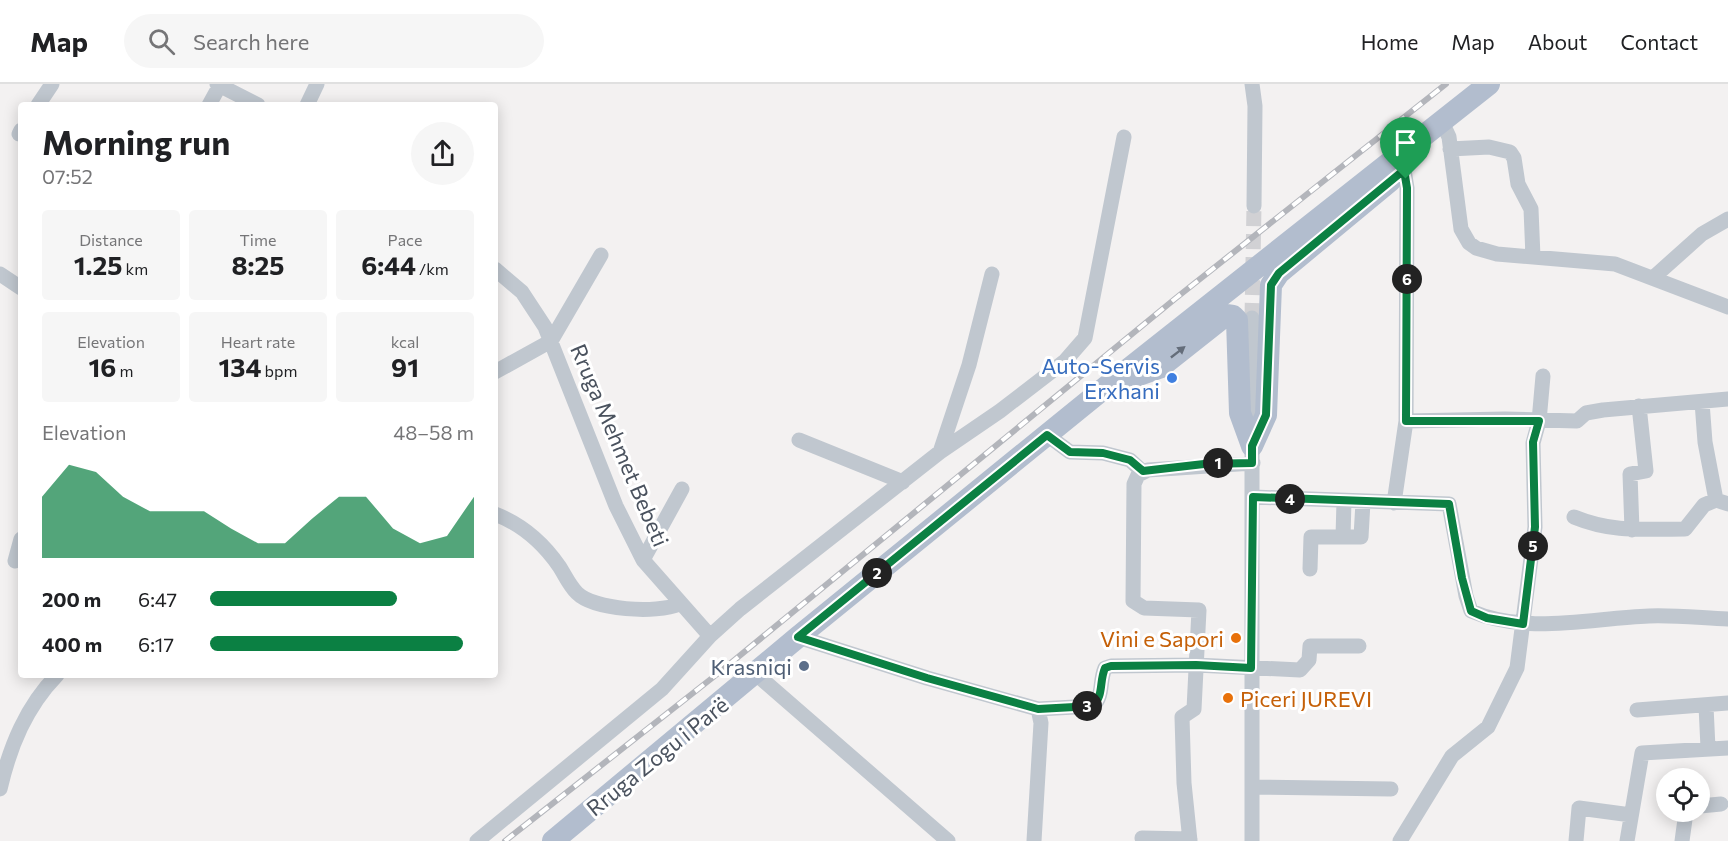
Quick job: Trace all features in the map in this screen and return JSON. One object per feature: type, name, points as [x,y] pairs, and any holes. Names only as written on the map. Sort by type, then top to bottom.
[{"type":"main road","name":"Rruga Zogu i Parë","points":[[553,841],[798,637],[1107,386],[1489,84]]},
{"type":"main road","points":[[1252,454],[1266,415],[1271,285],[1279,273],[1404,170],[1423,136]]},
{"type":"main road","points":[[1107,386],[1159,368],[1226,315],[1233,316],[1238,320],[1240,413],[1252,454]]},
{"type":"street","points":[[40,102],[52,84]]},
{"type":"street","points":[[308,102],[317,84]]},
{"type":"street","points":[[1252,84],[1256,106]]},
{"type":"street","points":[[1254,206],[1256,106],[1260,84]]},
{"type":"street","points":[[210,102],[218,85],[252,102]]},
{"type":"street","points":[[1442,122],[1447,130],[1461,229],[1469,243],[1485,252],[1615,264],[1728,307]]},
{"type":"street","points":[[477,841],[662,689],[710,636],[740,609],[940,452],[1000,411],[1065,361],[1085,338],[1124,137]]},
{"type":"street","points":[[1450,150],[1489,147],[1510,152],[1514,158],[1518,184],[1531,209],[1533,257]]},
{"type":"street","points":[[1394,503],[1406,421],[1407,188],[1404,170]]},
{"type":"street","points":[[1654,277],[1702,234],[1728,219]]},
{"type":"street","points":[[498,370],[551,341],[601,255]]},
{"type":"street","name":"Rruga Mehmet Bebeti","points":[[498,272],[522,292],[536,310],[551,341],[616,506],[643,560],[710,636]]},
{"type":"street","points":[[0,274],[18,286]]},
{"type":"street","points":[[940,452],[969,365],[992,274]]},
{"type":"street","points":[[1252,318],[1252,841]]},
{"type":"street","points":[[1400,841],[1452,756],[1488,727],[1503,702],[1517,668],[1535,527],[1533,442],[1539,421],[1543,376]]},
{"type":"street","points":[[1406,421],[1576,421],[1586,413],[1728,399]]},
{"type":"street","points":[[1574,517],[1597,527],[1632,530],[1685,529],[1704,505],[1722,502],[1706,442],[1702,402]]},
{"type":"street","points":[[1632,530],[1630,474],[1646,471],[1639,406]]},
{"type":"street","points":[[1047,435],[1070,452],[1103,453],[1130,460],[1143,471]]},
{"type":"street","points":[[799,440],[903,482]]},
{"type":"street","points":[[1142,838],[1190,840],[1184,783],[1182,717],[1194,709],[1199,610],[1144,608],[1133,601],[1135,478],[1143,471],[1204,464],[1252,454]]},
{"type":"street","points":[[643,560],[682,489]]},
{"type":"street","points":[[1253,497],[1449,504],[1462,578],[1471,611],[1487,618],[1523,624],[1652,616],[1728,619]]},
{"type":"street","points":[[1343,537],[1344,501]]},
{"type":"street","points":[[1310,568],[1311,537],[1361,537],[1363,502]]},
{"type":"street","points":[[498,515],[517,524],[546,549],[578,595],[625,609],[647,611],[679,603]]},
{"type":"street","points":[[15,561],[18,550]]},
{"type":"street","points":[[798,637],[927,678],[1038,709],[1093,706],[1101,693],[1102,674],[1105,668],[1111,666],[1196,665],[1300,670],[1309,660],[1310,646],[1359,646]]},
{"type":"street","points":[[756,674],[948,841]]},
{"type":"street","points":[[0,789],[4,767],[15,736],[55,678]]},
{"type":"street","points":[[1637,710],[1728,703]]},
{"type":"street","points":[[1706,706],[1708,748]]},
{"type":"street","points":[[1034,841],[1041,723],[1038,709]]},
{"type":"street","points":[[1627,841],[1642,753],[1728,747]]},
{"type":"street","points":[[1252,787],[1391,789]]},
{"type":"street","points":[[1710,805],[1721,804]]},
{"type":"street","points":[[1576,841],[1579,808],[1631,815]]},
{"type":"street","points":[[1682,841],[1685,822]]},
{"type":"tunnel","points":[[1252,318],[1254,206]]},
{"type":"railway","points":[[505,841],[721,671],[1176,298],[1446,84]]},
{"type":"place","name":"Auto-Servis Erxhani","points":[[1172,378]]},
{"type":"place","name":"Vini e Sapori","points":[[1236,638]]},
{"type":"place","name":"Krasniqi","points":[[804,666]]},
{"type":"place","name":"Piceri JUREVI","points":[[1228,698]]},
{"type":"route","points":[[1404,170],[1406,179],[1406,421],[1505,419],[1539,421],[1533,442],[1536,490],[1535,527],[1523,624],[1487,618],[1471,611],[1462,578],[1449,504],[1253,497],[1251,668],[1196,665],[1111,666],[1105,668],[1102,674],[1101,693],[1093,706],[1038,709],[927,678],[798,637],[1047,435],[1070,452],[1103,453],[1130,460],[1143,471],[1204,464],[1252,463],[1252,446],[1266,415],[1271,285],[1279,273],[1404,170]]}]
